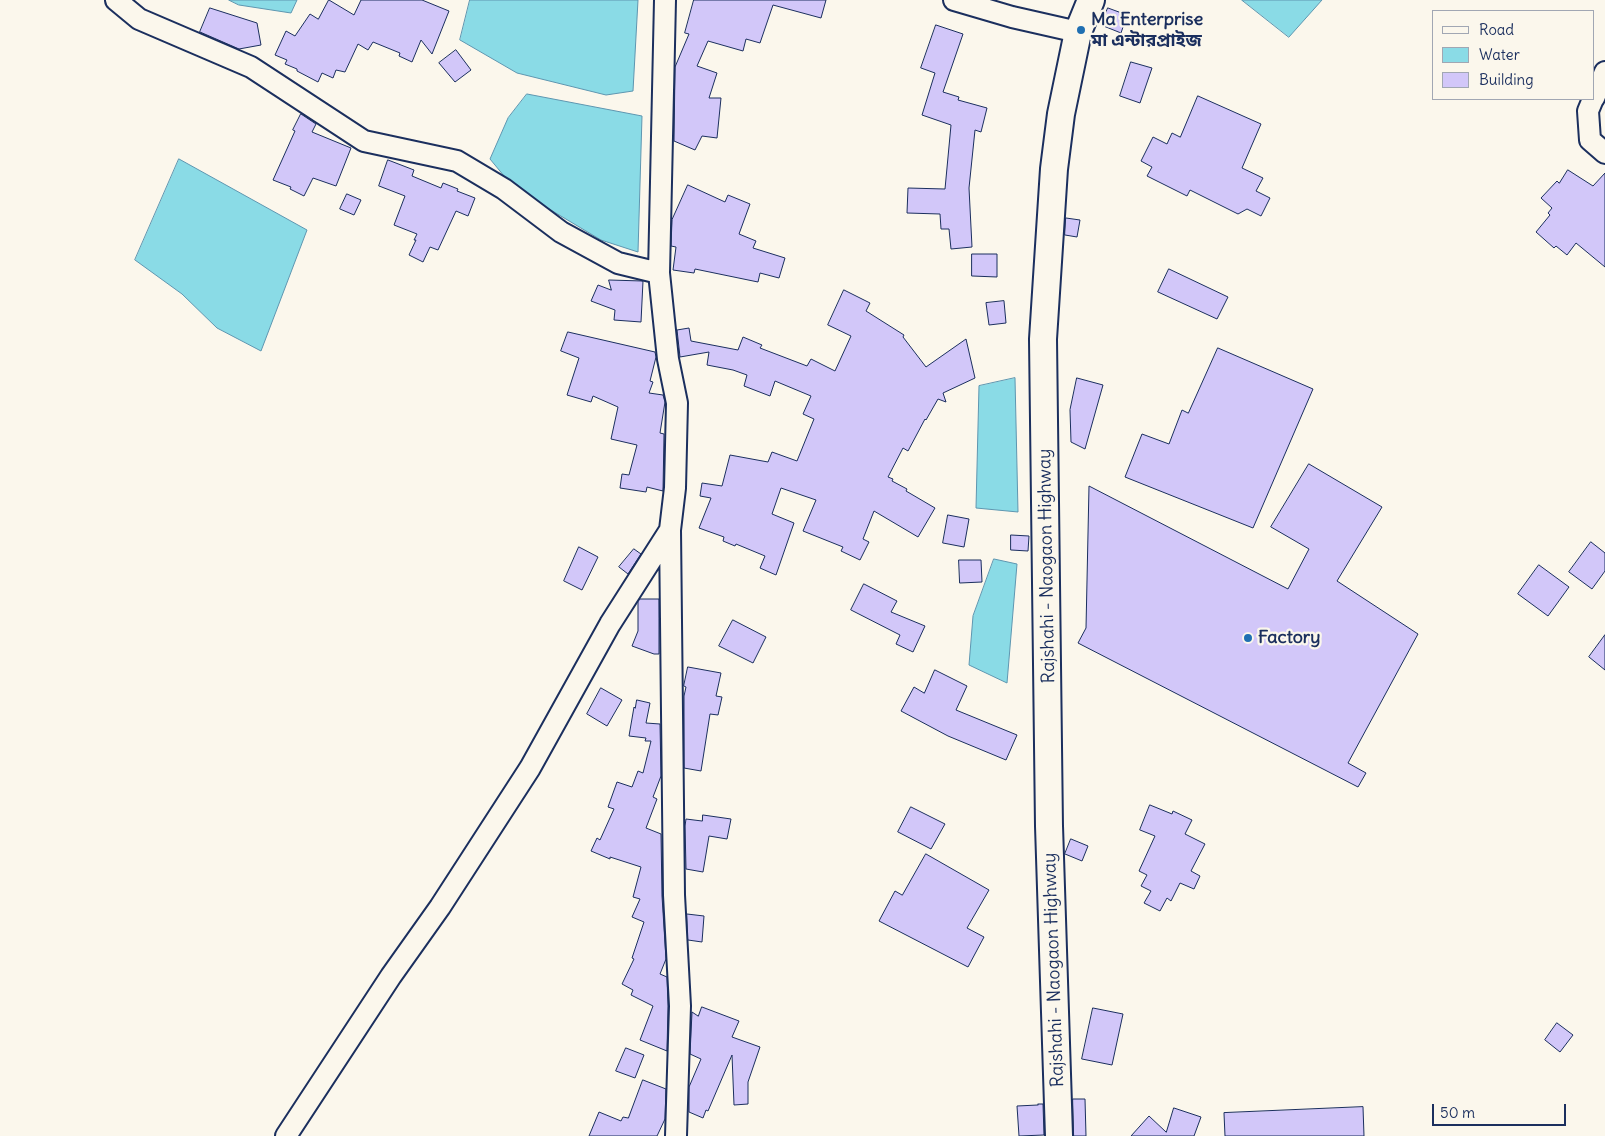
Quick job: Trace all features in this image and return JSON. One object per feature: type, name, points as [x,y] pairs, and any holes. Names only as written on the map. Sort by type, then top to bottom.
[{"type":"main road","name":"Rajshahi - Naogaon Highway","points":[[1059,1136],[1049,826],[1043,339],[1054,169],[1061,114],[1078,32],[1091,0]]},
{"type":"street","points":[[116,0],[139,19],[251,67],[364,141],[457,161],[504,189],[561,232],[618,262],[658,273]]},
{"type":"street","points":[[665,0],[658,273],[668,359],[677,403],[675,488],[670,530],[674,895],[680,1006],[676,1136]]},
{"type":"street","points":[[954,0],[1012,17],[1078,32]]},
{"type":"street","points":[[1595,96],[1605,72]]},
{"type":"street","points":[[1593,100],[1588,111],[1590,140],[1605,153]]},
{"type":"street","points":[[286,1136],[391,976],[440,907],[530,768],[610,624],[670,530]]},
{"type":"water","points":[[229,0],[297,0],[291,13],[239,5]]},
{"type":"water","points":[[470,0],[638,0],[633,91],[606,95],[517,73],[460,40]]},
{"type":"water","points":[[1242,0],[1322,0],[1289,37]]},
{"type":"water","points":[[527,94],[642,116],[638,252],[601,240],[514,188],[490,159],[508,118]]},
{"type":"water","points":[[179,159],[307,230],[261,351],[217,328],[182,294],[135,260]]},
{"type":"water","points":[[1015,378],[1018,512],[976,508],[979,386]]},
{"type":"water","points":[[994,559],[1017,564],[1007,683],[969,665],[973,616]]},
{"type":"building","points":[[329,0],[354,15],[361,0],[422,0],[449,11],[432,54],[421,40],[412,62],[399,56],[400,53],[373,42],[368,50],[358,44],[345,72],[336,70],[333,78],[322,73],[318,82],[285,64],[287,60],[275,55],[286,31],[295,36],[310,14],[318,19]]},
{"type":"building","points":[[694,0],[826,0],[821,18],[773,5],[760,43],[746,39],[743,51],[708,41],[697,66],[717,73],[709,98],[721,98],[717,138],[702,136],[695,150],[674,141],[675,67],[689,34],[685,33]]},
{"type":"building","points":[[210,8],[257,23],[261,45],[239,49],[200,32]]},
{"type":"building","points":[[1108,8],[1127,15],[1121,33],[1101,25]]},
{"type":"building","points":[[936,25],[963,34],[943,92],[959,97],[958,100],[987,108],[981,132],[975,130],[969,188],[972,247],[951,249],[949,229],[941,229],[940,214],[907,213],[908,188],[945,189],[951,125],[922,115],[935,73],[921,68]]},
{"type":"building","points":[[456,50],[471,70],[455,82],[439,63]]},
{"type":"building","points":[[1131,62],[1152,68],[1140,103],[1120,96]]},
{"type":"building","points":[[1198,96],[1261,124],[1242,168],[1263,178],[1256,191],[1270,198],[1261,216],[1247,209],[1238,214],[1190,190],[1187,196],[1147,176],[1152,167],[1141,161],[1153,137],[1167,144],[1172,133],[1180,137]]},
{"type":"building","points":[[301,114],[316,124],[312,132],[351,148],[336,186],[313,178],[304,196],[290,189],[291,187],[273,180]]},
{"type":"building","points":[[388,160],[414,170],[412,176],[441,188],[443,183],[475,198],[468,216],[456,211],[438,250],[430,247],[423,262],[409,255],[417,234],[394,225],[405,196],[379,186]]},
{"type":"building","points":[[1568,170],[1593,186],[1605,173],[1605,267],[1576,243],[1567,255],[1556,246],[1554,248],[1536,232],[1550,215],[1548,213],[1552,208],[1541,198],[1557,181],[1559,183]]},
{"type":"building","points":[[688,185],[725,202],[728,195],[750,204],[739,234],[756,241],[753,248],[785,258],[779,278],[760,273],[758,282],[695,269],[694,273],[673,270],[676,247],[671,246],[672,220]]},
{"type":"building","points":[[347,194],[361,200],[354,215],[340,209]]},
{"type":"building","points":[[1066,218],[1080,220],[1077,237],[1065,235]]},
{"type":"building","points":[[972,254],[997,254],[997,277],[972,276]]},
{"type":"building","points":[[1169,269],[1228,297],[1217,319],[1158,292]]},
{"type":"building","points":[[609,280],[643,281],[641,322],[614,320],[615,310],[591,301],[598,285],[611,290]]},
{"type":"building","points":[[844,290],[870,303],[866,311],[904,335],[903,337],[926,367],[966,339],[975,378],[943,393],[946,402],[938,399],[908,451],[903,448],[888,477],[907,489],[906,491],[935,508],[918,537],[874,511],[863,539],[869,542],[860,560],[841,551],[843,547],[803,531],[816,500],[781,488],[772,514],[794,523],[776,575],[760,568],[765,556],[736,544],[735,546],[723,541],[724,537],[699,528],[711,498],[700,496],[702,483],[722,486],[730,455],[768,462],[772,452],[797,461],[814,419],[803,414],[811,396],[775,381],[770,396],[744,386],[747,375],[707,365],[709,352],[680,357],[677,330],[689,328],[691,341],[738,350],[743,337],[762,345],[760,348],[807,366],[811,359],[835,371],[851,336],[828,325]]},
{"type":"building","points":[[1004,301],[1006,323],[989,325],[986,303]]},
{"type":"building","points":[[568,332],[655,352],[656,357],[650,381],[653,382],[649,393],[663,395],[665,402],[660,433],[664,434],[663,491],[647,487],[646,492],[620,488],[622,474],[629,475],[637,445],[611,439],[618,407],[593,396],[591,402],[567,395],[579,358],[561,351]]},
{"type":"building","points":[[1218,348],[1313,389],[1253,528],[1125,477],[1142,434],[1169,444],[1182,410],[1188,413]]},
{"type":"building","points":[[1077,378],[1103,385],[1085,449],[1071,442],[1070,410]]},
{"type":"building","name":"Factory","points":[[1309,464],[1382,507],[1337,581],[1418,634],[1348,763],[1366,773],[1358,787],[1078,643],[1086,628],[1089,486],[1288,589],[1309,549],[1271,527]]},
{"type":"building","points":[[948,515],[969,519],[964,547],[943,543]]},
{"type":"building","points":[[1011,535],[1029,536],[1028,551],[1011,550]]},
{"type":"building","points":[[1591,542],[1605,553],[1605,571],[1592,589],[1569,572]]},
{"type":"building","points":[[579,547],[598,557],[582,590],[564,581]]},
{"type":"building","points":[[634,549],[641,554],[628,574],[619,567]]},
{"type":"building","points":[[959,560],[981,560],[982,582],[960,583]]},
{"type":"building","points":[[1539,565],[1569,587],[1548,616],[1518,594]]},
{"type":"building","points":[[864,584],[897,601],[891,612],[925,626],[913,652],[896,644],[900,635],[851,610]]},
{"type":"building","points":[[640,599],[659,599],[659,654],[632,646],[638,631],[638,602]]},
{"type":"building","points":[[733,620],[766,637],[753,663],[719,646]]},
{"type":"building","points":[[1605,635],[1605,670],[1589,657]]},
{"type":"building","points":[[688,667],[721,673],[716,696],[722,697],[718,715],[710,714],[701,771],[684,768],[684,696],[686,687],[684,686]]},
{"type":"building","points":[[935,670],[967,686],[956,710],[1017,735],[1006,760],[948,736],[901,711],[914,687],[924,693]]},
{"type":"building","points":[[601,688],[622,700],[607,726],[587,714]]},
{"type":"building","points":[[637,700],[650,703],[646,723],[660,724],[661,776],[653,797],[657,799],[646,828],[661,834],[666,959],[660,974],[667,977],[667,1051],[640,1040],[653,1006],[631,995],[633,990],[622,984],[634,959],[632,958],[644,922],[632,917],[640,899],[633,897],[641,867],[610,857],[610,859],[591,851],[597,838],[600,840],[614,809],[608,807],[617,782],[632,787],[638,771],[643,773],[651,741],[645,741],[646,738],[629,736]]},
{"type":"building","points":[[1150,805],[1172,814],[1173,811],[1192,820],[1185,834],[1205,844],[1191,871],[1200,876],[1194,889],[1180,883],[1171,901],[1167,898],[1160,911],[1144,903],[1151,891],[1141,886],[1147,875],[1139,871],[1155,836],[1140,830]]},
{"type":"building","points":[[911,807],[945,824],[931,849],[898,832]]},
{"type":"building","points":[[703,815],[731,819],[727,839],[709,836],[703,872],[686,869],[685,826],[686,819],[702,821]]},
{"type":"building","points":[[1071,839],[1088,846],[1082,861],[1065,854]]},
{"type":"building","points":[[926,854],[989,890],[967,928],[984,937],[968,967],[879,921],[895,891],[902,895]]},
{"type":"building","points":[[687,914],[704,916],[702,942],[688,940]]},
{"type":"building","points":[[702,1007],[739,1021],[732,1037],[760,1047],[748,1082],[748,1104],[734,1105],[732,1055],[708,1111],[706,1110],[703,1118],[689,1112],[689,1087],[701,1059],[690,1054],[692,1012],[698,1016]]},
{"type":"building","points":[[1093,1008],[1123,1014],[1112,1065],[1082,1059]]},
{"type":"building","points":[[1557,1023],[1573,1035],[1560,1052],[1545,1040]]},
{"type":"building","points":[[626,1048],[644,1055],[635,1078],[616,1071]]},
{"type":"building","points":[[643,1080],[666,1089],[665,1119],[657,1136],[589,1136],[599,1112],[621,1121],[623,1117],[628,1118]]},
{"type":"building","points":[[1073,1099],[1085,1099],[1086,1136],[1074,1136]]},
{"type":"building","points":[[1043,1104],[1044,1135],[1019,1136],[1017,1106]]},
{"type":"building","points":[[1363,1107],[1364,1136],[1225,1136],[1224,1113]]},
{"type":"building","points":[[1174,1108],[1201,1117],[1194,1136],[1131,1136],[1149,1116],[1166,1132]]},
{"type":"place","name":"Ma Enterprise মা এন্টারপ্রাইজ","points":[[1081,30]]},
{"type":"place","name":"Factory","points":[[1248,638]]}]
